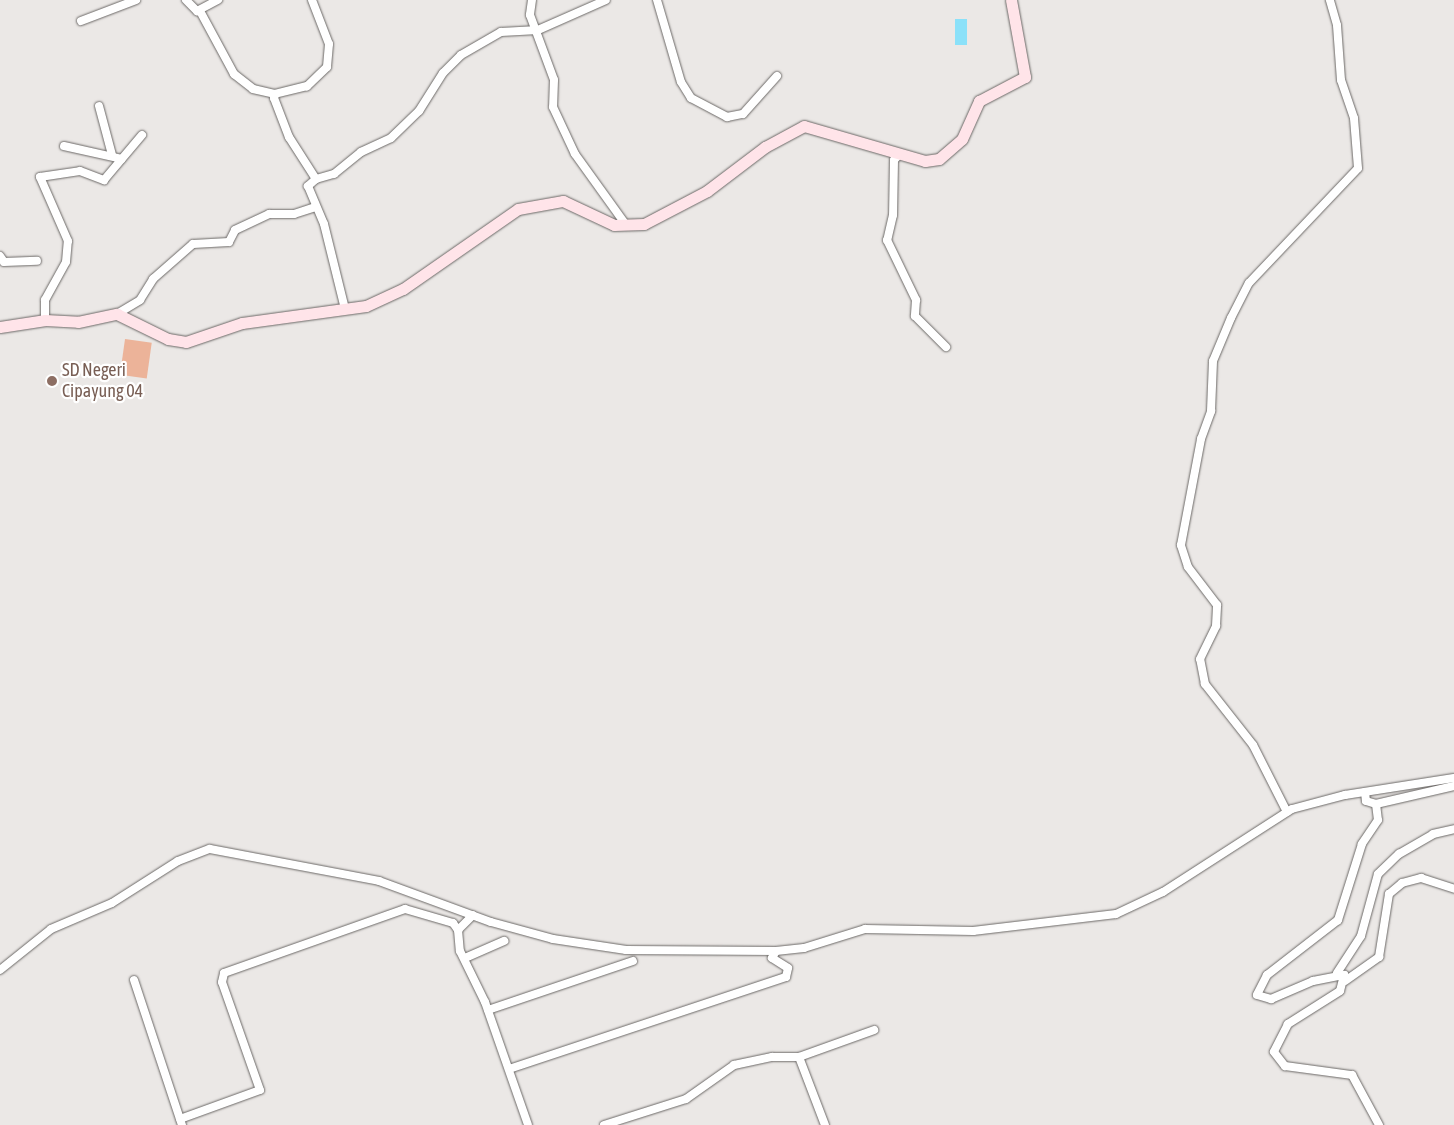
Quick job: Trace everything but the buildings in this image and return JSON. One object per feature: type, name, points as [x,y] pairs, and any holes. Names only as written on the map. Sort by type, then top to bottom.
[{"type":"street","points":[[81,21],[136,0]]},
{"type":"street","points":[[186,0],[200,11],[234,74],[253,89],[275,94],[307,86],[327,67],[329,44],[312,0]]},
{"type":"street","points":[[200,11],[218,0]]},
{"type":"street","points":[[532,0],[528,9],[538,30],[554,80],[552,100],[560,123],[575,154],[627,226]]},
{"type":"street","points":[[345,309],[316,207],[308,186],[316,179],[328,178],[361,152],[391,138],[419,111],[443,73],[461,55],[500,32],[538,30],[606,0]]},
{"type":"street","points":[[657,0],[688,95],[727,117],[743,114],[777,76]]},
{"type":"street","points":[[117,314],[168,339],[186,342],[242,323],[345,309],[396,293],[529,204],[563,201],[610,224],[627,226],[661,216],[707,191],[765,147],[804,126],[925,161],[945,156],[962,139],[978,101],[1024,79],[1011,0]]},
{"type":"street","points":[[1287,812],[1253,744],[1214,698],[1201,673],[1200,659],[1218,612],[1213,594],[1185,561],[1181,545],[1201,439],[1211,411],[1211,370],[1227,326],[1249,283],[1358,168],[1354,118],[1340,80],[1337,24],[1330,0]]},
{"type":"street","points":[[275,94],[289,137],[316,179]]},
{"type":"street","points":[[99,106],[112,155]]},
{"type":"street","points":[[45,320],[45,300],[66,262],[68,241],[40,177],[80,171],[104,180],[142,135]]},
{"type":"street","points":[[64,146],[112,155],[122,159]]},
{"type":"street","points":[[900,154],[894,160],[892,215],[886,240],[916,300],[915,316],[946,347]]},
{"type":"street","points":[[0,327],[45,320],[73,322],[117,314],[140,300],[151,282],[194,244],[229,242],[235,230],[269,214],[294,214],[316,207]]},
{"type":"street","points":[[0,256],[4,262],[37,261]]},
{"type":"street","points":[[0,970],[51,929],[112,904],[178,861],[210,849],[380,881],[526,934],[612,948],[776,951],[804,948],[865,929],[982,930],[1116,914],[1163,892],[1287,812],[1365,792],[1454,778]]},
{"type":"street","points":[[1365,792],[1366,801],[1376,804],[1454,786]]},
{"type":"street","points":[[1376,804],[1378,820],[1362,844],[1338,920],[1267,976],[1257,995],[1271,999],[1337,973],[1358,944],[1378,874],[1412,846],[1454,829]]},
{"type":"street","points":[[1379,1125],[1352,1075],[1285,1066],[1274,1052],[1288,1024],[1340,991],[1345,981],[1379,957],[1389,894],[1402,883],[1421,878],[1454,889]]},
{"type":"street","points":[[134,980],[181,1122],[260,1090],[222,982],[224,973],[399,909],[453,923],[458,930],[465,958],[488,1010],[528,1125]]},
{"type":"street","points":[[458,930],[473,915]]},
{"type":"street","points":[[465,958],[504,941]]},
{"type":"street","points":[[509,1069],[786,976],[788,968],[772,958],[776,951]]},
{"type":"street","points":[[488,1010],[633,961]]},
{"type":"street","points":[[1337,973],[1344,975],[1345,981]]},
{"type":"street","points":[[604,1125],[690,1096],[734,1065],[772,1057],[799,1057],[874,1030]]},
{"type":"street","points":[[799,1057],[825,1125]]},
{"type":"shaded area","points":[[125,339],[152,343],[147,378],[120,375]]},
{"type":"water","points":[[955,19],[967,19],[967,45],[955,45]]},
{"type":"place","name":"SD Negeri Cipayung 04","points":[[52,381]]}]
